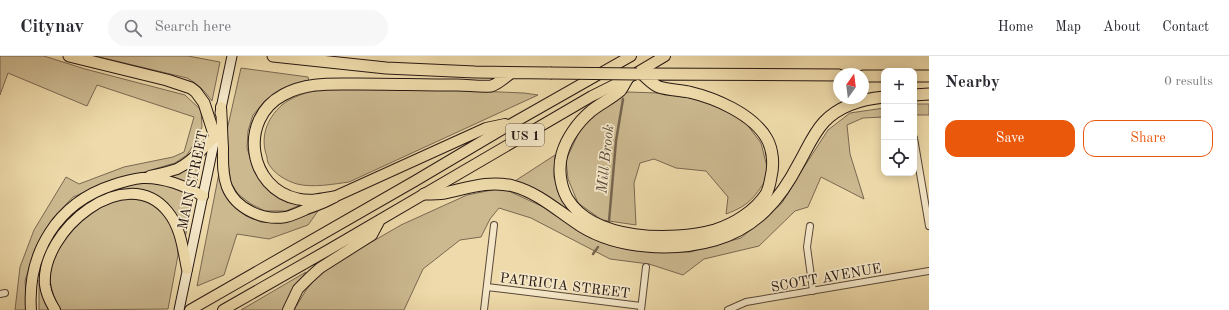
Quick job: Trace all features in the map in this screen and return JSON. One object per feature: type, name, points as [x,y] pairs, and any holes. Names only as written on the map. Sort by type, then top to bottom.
[{"type":"highway","points":[[31,310],[32,275],[38,254],[48,235],[71,208],[91,194],[117,183],[170,171],[194,158],[215,137],[204,103],[191,88],[166,80],[69,56]]},
{"type":"highway","points":[[272,56],[430,71],[636,76],[678,74],[833,75]]},
{"type":"highway","name":"US 1","points":[[190,310],[631,56]]},
{"type":"highway","name":"US 1","points":[[223,310],[592,96],[636,76],[666,56]]},
{"type":"highway","points":[[511,73],[492,86],[315,84],[292,90],[274,100],[261,116],[257,124],[254,139],[254,151],[258,164],[271,185],[287,195],[297,199],[315,201],[334,196],[486,128],[513,123]]},
{"type":"highway","points":[[636,76],[658,87],[687,92],[711,99],[738,112],[757,126],[771,150],[773,158],[770,185],[760,202],[742,217],[730,224],[715,230],[684,235],[648,236],[620,232],[594,222],[574,208],[564,191],[561,181],[561,160],[566,144],[577,125],[589,112],[621,90],[636,76]]},
{"type":"highway","points":[[869,76],[881,76]]},
{"type":"highway","points":[[917,76],[929,76]]},
{"type":"highway","points":[[917,95],[929,94]]},
{"type":"highway","points":[[424,194],[444,193],[487,184],[507,185],[526,190],[592,232],[616,241],[630,244],[680,246],[714,240],[728,236],[742,229],[767,210],[776,200],[793,175],[813,136],[825,121],[836,112],[848,106],[862,101],[881,98]]},
{"type":"highway","points":[[221,107],[223,170],[230,192],[240,204],[254,213],[266,217],[278,218],[296,214],[328,201],[334,196]]},
{"type":"highway","points":[[143,178],[177,183],[203,196]]},
{"type":"highway","points":[[55,310],[45,284],[46,269],[52,252],[64,232],[81,215],[98,203],[115,196],[130,194],[148,197],[156,201],[165,209],[173,218],[179,232],[187,269]]},
{"type":"highway","points":[[288,310],[296,293],[309,278],[320,268],[372,235],[380,220]]},
{"type":"main road","name":"MAIN STREET","points":[[179,310],[232,56]]},
{"type":"street","points":[[914,140],[929,226]]},
{"type":"street","points":[[484,310],[494,225]]},
{"type":"street","points":[[810,226],[807,247],[813,291]]},
{"type":"street","points":[[641,308],[646,267]]},
{"type":"street","name":"SCOTT AVENUE","points":[[728,310],[746,302],[929,271]]},
{"type":"street","name":"PATRICIA STREET","points":[[486,287],[641,308]]},
{"type":"shaded area","points":[[0,56],[44,56],[85,69],[185,95],[201,110],[202,127],[196,141],[187,155],[175,163],[107,183],[73,197],[53,218],[35,249],[25,281],[27,310],[15,310],[20,267],[34,230],[66,177],[79,184],[124,167],[173,157],[184,152],[194,117],[97,85],[87,106],[8,73],[0,95]]},
{"type":"shaded area","points":[[95,56],[188,56],[220,62],[212,101],[201,88],[187,78]]},
{"type":"shaded area","points":[[241,68],[308,77],[309,81],[291,85],[267,99],[253,115],[248,131],[247,148],[252,164],[267,188],[287,202],[300,205],[286,211],[265,211],[251,204],[238,194],[231,183],[227,157],[227,130]]},
{"type":"shaded area","points":[[358,86],[524,93],[538,95],[349,182],[310,186],[297,184],[282,177],[272,169],[268,163],[264,136],[268,123],[276,110],[290,100],[308,92]]},
{"type":"shaded area","points":[[628,92],[658,93],[695,97],[742,118],[761,143],[769,175],[752,199],[741,207],[726,214],[728,197],[706,171],[676,168],[654,159],[640,163],[634,183],[636,225],[602,220],[578,203],[568,179],[566,160],[581,128],[604,105]]},
{"type":"shaded area","points":[[917,104],[929,104],[929,115],[917,115]]},
{"type":"shaded area","points":[[881,108],[881,117],[863,118],[847,125],[850,154],[864,199],[821,177],[808,207],[795,211],[759,246],[704,259],[683,275],[649,264],[610,259],[531,218],[499,208],[490,219],[481,237],[460,240],[423,269],[404,310],[294,310],[306,290],[323,270],[401,225],[467,195],[502,188],[548,209],[579,231],[612,245],[655,251],[690,252],[741,238],[782,203],[828,130],[850,113]]},
{"type":"shaded area","points":[[555,155],[554,177],[563,200],[573,213],[535,189],[515,181]]},
{"type":"shaded area","points":[[200,158],[201,163],[196,186],[194,187],[163,177]]},
{"type":"shaded area","points":[[220,168],[224,187],[233,205],[246,216],[261,222],[279,223],[290,221],[318,211],[308,225],[269,239],[237,234],[224,275],[197,286]]},
{"type":"shaded area","points":[[147,182],[169,185],[192,195],[194,198],[184,242],[174,214],[164,201],[151,193],[144,191],[113,190],[129,184]]},
{"type":"shaded area","points":[[131,199],[150,203],[167,217],[177,239],[178,255],[168,309],[61,310],[51,287],[50,278],[51,267],[62,243],[81,221],[102,205],[113,201]]},
{"type":"shaded area","points":[[306,272],[290,294],[284,310],[241,310]]},
{"type":"shaded area","points":[[39,280],[50,310],[39,310]]},
{"type":"waterway","name":"Mill Brook","points":[[609,221],[616,141],[623,99]]},
{"type":"waterway","name":"Mill Brook","points":[[593,254],[598,247]]}]
